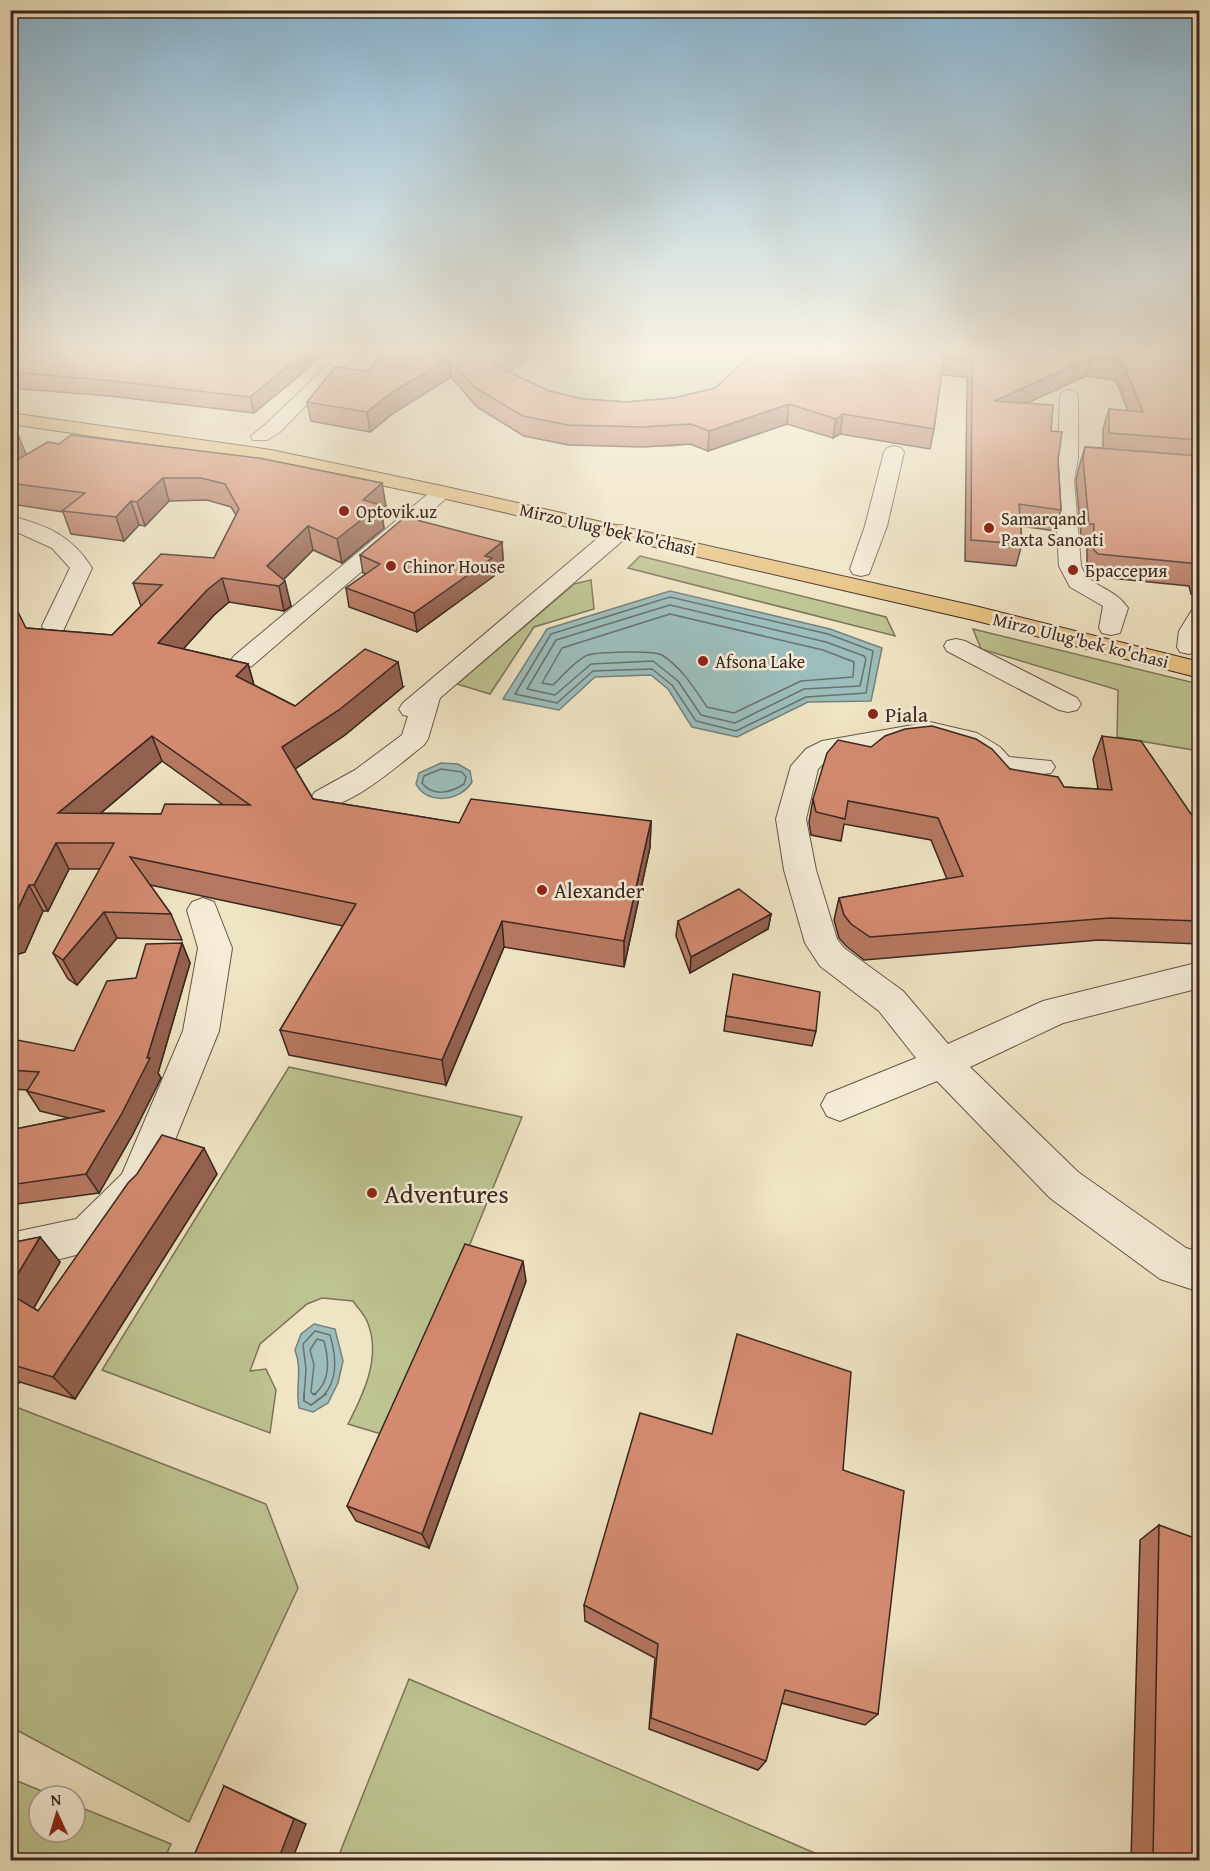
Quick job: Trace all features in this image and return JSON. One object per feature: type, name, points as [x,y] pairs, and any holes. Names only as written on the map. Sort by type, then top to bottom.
[{"type":"main road","name":"Mirzo Ulug'bek ko'chasi","points":[[161,439],[271,456],[621,531],[975,613],[1200,670]]},
{"type":"main road","points":[[280,439],[325,447]]},
{"type":"main road","name":"Mirzo Ulug'bek ko'chasi","points":[[432,469],[1194,648]]},
{"type":"street","points":[[70,444],[77,439]]},
{"type":"street","points":[[1068,439],[1064,503],[1072,577],[1079,584],[1112,601],[1116,608],[1111,628]]},
{"type":"street","points":[[861,570],[876,526],[894,452]]},
{"type":"street","points":[[1068,458],[1090,460]]},
{"type":"street","points":[[243,661],[442,492]]},
{"type":"street","points":[[10,522],[50,536],[73,552],[81,568],[54,626]]},
{"type":"street","points":[[325,799],[365,776],[415,737],[420,702],[621,531]]},
{"type":"street","points":[[1194,648],[1191,631],[1200,615]]},
{"type":"street","points":[[956,646],[1068,704]]},
{"type":"street","points":[[1041,767],[1018,768],[999,763],[990,753],[967,739],[930,730],[832,747],[816,755],[805,766],[791,819],[800,870],[822,943],[832,957],[891,1001],[942,1063],[1064,1185],[1175,1265],[1200,1272]]},
{"type":"street","points":[[10,1253],[88,1234],[137,1186],[201,1031],[215,948],[203,910]]},
{"type":"street","points":[[840,1105],[942,1063],[1055,1011],[1200,975]]},
{"type":"green space","points":[[541,439],[707,439],[703,442],[672,446],[569,445]]},
{"type":"green space","points":[[640,556],[886,617],[895,636],[628,568]]},
{"type":"green space","points":[[591,580],[594,609],[534,627],[490,694],[457,684],[574,584]]},
{"type":"green space","points":[[973,629],[1199,684],[1199,751],[1117,737],[1118,690],[981,649]]},
{"type":"green space","points":[[289,1067],[522,1117],[391,1437],[348,1424],[365,1387],[373,1348],[367,1321],[353,1301],[322,1298],[307,1304],[260,1344],[250,1371],[266,1369],[276,1390],[270,1433],[102,1370]]},
{"type":"green space","points":[[11,1405],[266,1504],[298,1588],[189,1822],[11,1727]]},
{"type":"green space","points":[[409,1679],[831,1860],[337,1860]]},
{"type":"green space","points":[[10,1778],[27,1785],[27,1844],[87,1844],[87,1810],[171,1844],[164,1860],[11,1860]]},
{"type":"water","name":"Afsona Lake","points":[[670,591],[830,629],[882,648],[871,701],[808,702],[737,737],[692,727],[668,689],[651,675],[595,677],[559,710],[503,699],[547,629]]},
{"type":"water","points":[[441,763],[458,764],[470,771],[472,782],[452,797],[428,796],[416,784],[419,773]]},
{"type":"water","points":[[314,1324],[335,1329],[343,1361],[338,1383],[328,1403],[313,1412],[299,1408],[298,1365],[295,1350],[301,1334]]},
{"type":"building","points":[[65,439],[106,439],[259,458],[382,483],[363,500],[380,505],[337,539],[308,526],[267,566],[285,581],[279,586],[222,578],[207,590],[158,643],[248,664],[236,676],[295,706],[365,649],[398,662],[339,710],[282,747],[313,799],[459,823],[471,799],[651,821],[624,941],[502,921],[442,1060],[280,1030],[356,904],[130,857],[171,914],[104,912],[63,960],[53,953],[114,843],[56,843],[34,885],[29,885],[10,926],[10,614],[18,612],[26,628],[112,635],[162,585],[133,583],[161,554],[214,558],[239,509],[225,484],[201,478],[163,478],[137,502],[131,501],[116,517],[62,511],[85,493],[10,483],[10,464],[48,442],[59,444]],"holes":[[[152,736],[250,805],[165,804],[161,814],[58,813]]]},
{"type":"building","points":[[972,439],[1061,439],[1058,460],[1061,510],[1019,504],[1022,544],[971,540]]},
{"type":"building","points":[[1085,447],[1200,456],[1200,568],[1199,564],[1098,554],[1094,550],[1094,524],[1089,524],[1083,460]]},
{"type":"building","points":[[405,517],[502,542],[485,556],[492,558],[414,613],[346,588],[380,564],[360,555]]},
{"type":"building","points":[[932,726],[976,739],[992,749],[1010,769],[1058,777],[1064,787],[1112,790],[1102,736],[1141,741],[1200,827],[1200,921],[1110,918],[870,937],[851,924],[844,915],[839,898],[963,876],[938,818],[848,801],[845,819],[816,812],[813,799],[827,753],[838,740],[871,747],[885,736],[905,729]]},
{"type":"building","points":[[739,889],[771,914],[691,957],[678,921]]},
{"type":"building","points":[[182,943],[147,1058],[150,1058],[121,1115],[86,1174],[10,1185],[10,1130],[105,1111],[27,1091],[39,1072],[10,1070],[10,1042],[12,1039],[74,1051],[107,981],[136,978],[146,944]]},
{"type":"building","points":[[733,974],[820,992],[816,1031],[726,1016]]},
{"type":"building","points":[[162,1135],[204,1148],[53,1377],[10,1364],[10,1294],[38,1311],[128,1183],[137,1174]]},
{"type":"building","points":[[40,1237],[10,1287],[10,1243]]},
{"type":"building","points":[[465,1244],[523,1261],[422,1534],[347,1506]]},
{"type":"building","points":[[737,1334],[851,1372],[843,1470],[904,1491],[878,1714],[785,1690],[766,1761],[651,1718],[658,1644],[584,1605],[640,1413],[712,1434]]},
{"type":"building","points":[[1159,1525],[1200,1540],[1200,1860],[1153,1860]]},
{"type":"building","points":[[224,1786],[294,1819],[278,1860],[192,1860]]},
{"type":"place","name":"Optovik.uz","points":[[344,511]]},
{"type":"place","name":"Samarqand Paxta Sanoati","points":[[989,528]]},
{"type":"place","name":"Chinor House","points":[[391,566]]},
{"type":"place","name":"Брассерия","points":[[1073,570]]},
{"type":"place","name":"Afsona Lake","points":[[703,661]]},
{"type":"place","name":"Piala","points":[[873,714]]},
{"type":"place","name":"Alexander","points":[[542,890]]},
{"type":"place","name":"Adventures","points":[[372,1193]]}]
